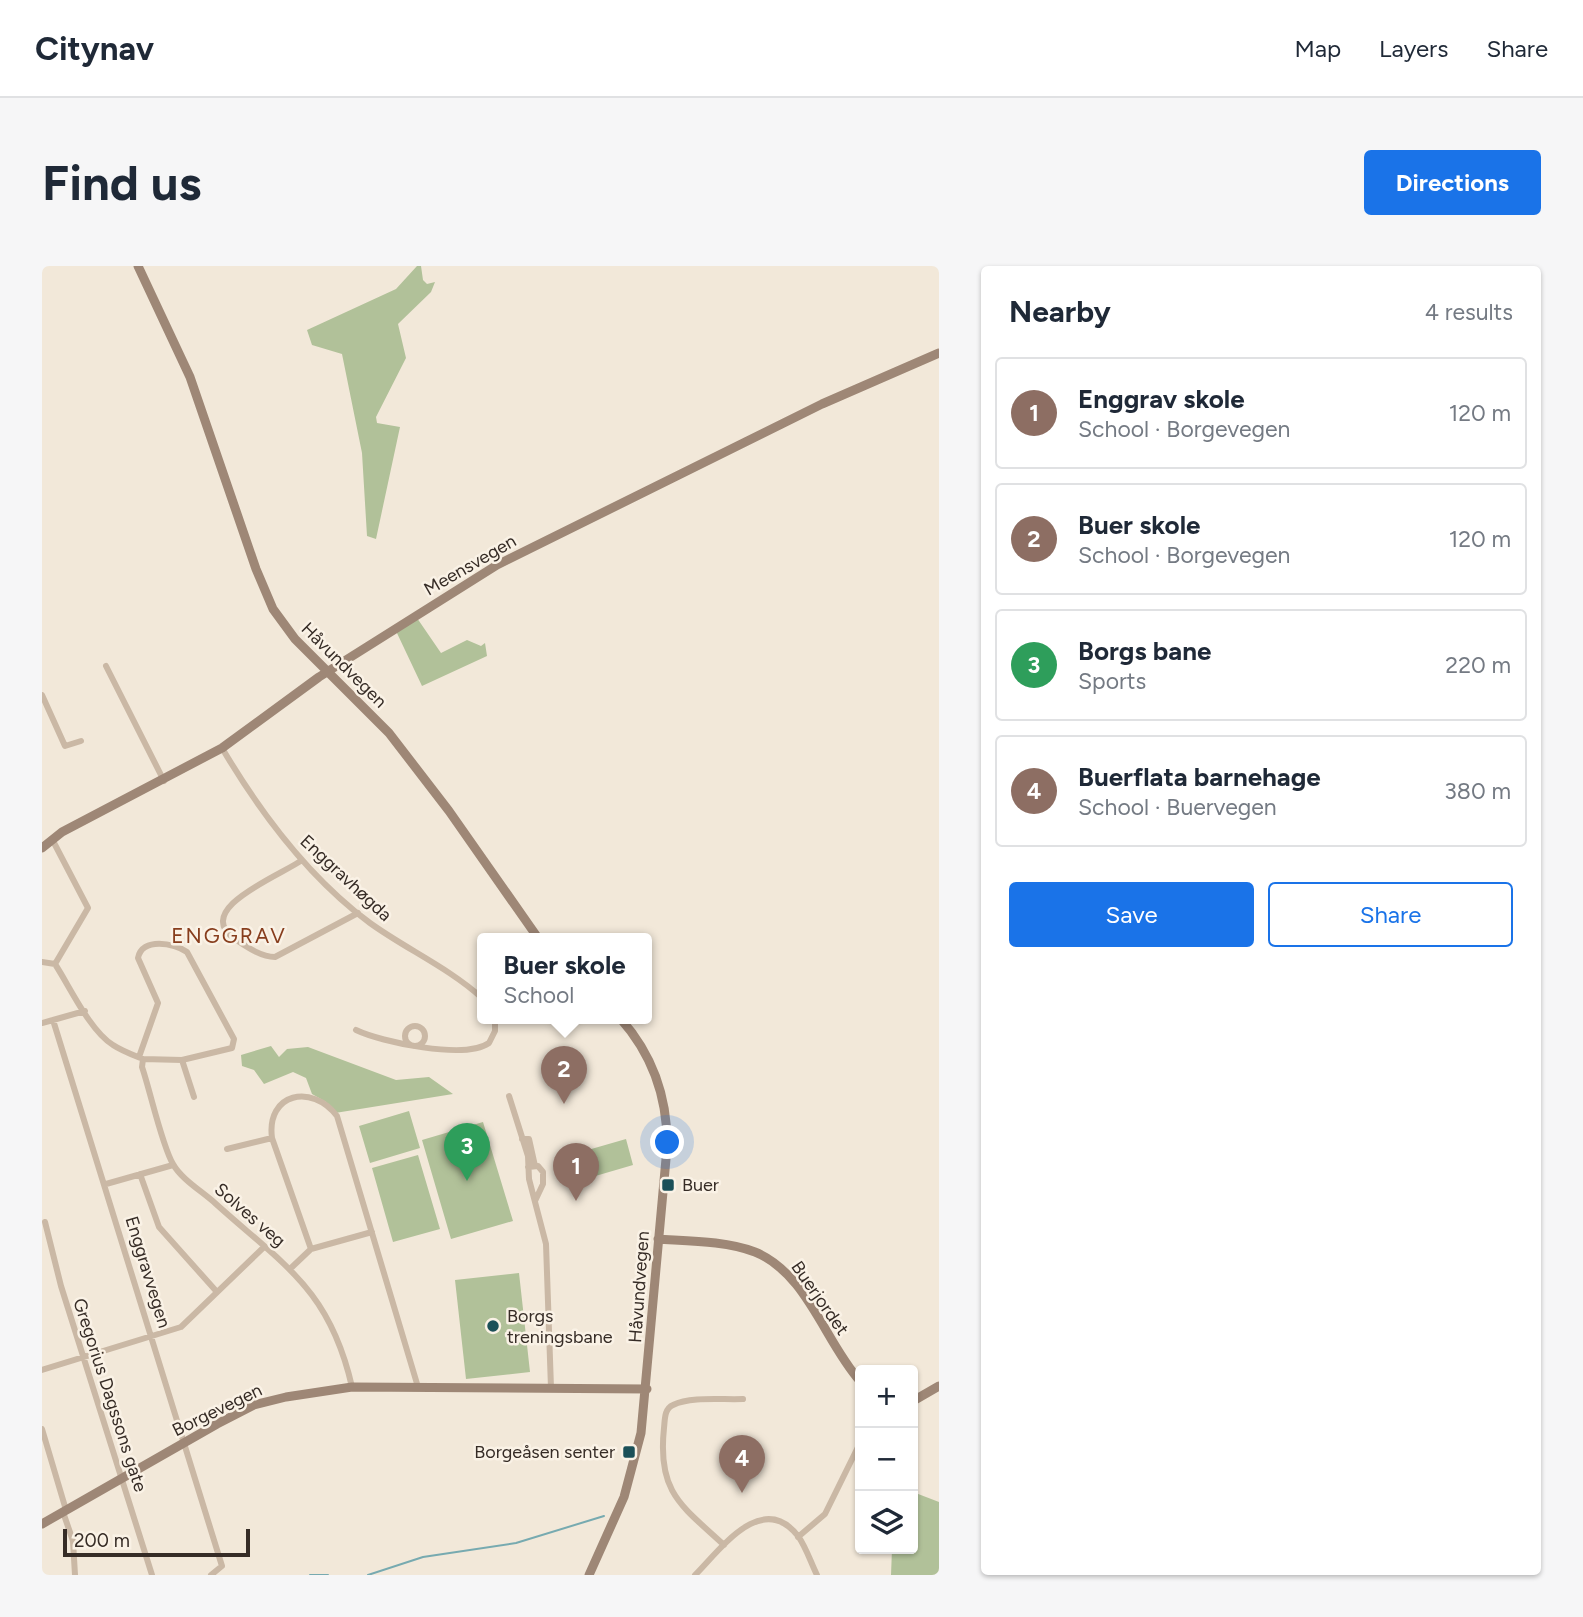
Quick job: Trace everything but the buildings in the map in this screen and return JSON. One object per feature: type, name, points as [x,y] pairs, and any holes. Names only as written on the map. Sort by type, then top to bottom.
[{"type":"main road","name":"Håvundvegen","points":[[138,266],[190,377],[268,599],[289,632],[373,716],[422,775],[534,933]]},
{"type":"main road","name":"Meensvegen","points":[[42,848],[52,839],[222,748],[328,671],[508,559],[822,404],[939,353]]},
{"type":"main road","name":"Håvundvegen","points":[[587,1575],[624,1497],[641,1433],[648,1389],[667,1148],[665,1108],[646,1055],[624,1024]]},
{"type":"main road","name":"Buerjordet","points":[[658,1239],[733,1246],[770,1260],[796,1286],[855,1374]]},
{"type":"main road","points":[[918,1398],[939,1386]]},
{"type":"main road","name":"Borgevegen","points":[[42,1524],[185,1441],[254,1405],[298,1394],[352,1387],[648,1389]]},
{"type":"street","points":[[106,666],[164,781]]},
{"type":"street","points":[[42,695],[65,746],[81,741]]},
{"type":"street","name":"Enggravhøgda","points":[[222,748],[263,814],[302,860],[358,913],[477,995]]},
{"type":"street","points":[[52,839],[88,908],[55,964]]},
{"type":"street","points":[[302,860],[231,902],[224,915],[224,923],[230,936],[256,951],[275,957],[358,913]]},
{"type":"street","points":[[42,962],[55,964],[111,1045],[141,1058],[182,1060],[232,1048],[231,1030],[191,957],[183,948],[152,944],[142,948],[138,958],[156,998],[157,1010],[141,1058],[142,1067],[173,1165],[106,1184]]},
{"type":"street","points":[[42,1023],[85,1011]]},
{"type":"street","name":"Enggravvegen","points":[[53,1020],[106,1184],[222,1566],[211,1575]]},
{"type":"street","points":[[356,1030],[383,1042],[481,1048],[494,1037],[495,1024]]},
{"type":"street","points":[[182,1060],[194,1097]]},
{"type":"street","points":[[311,1249],[272,1138],[272,1115],[282,1102],[296,1096],[311,1097],[332,1109],[346,1142],[418,1387]]},
{"type":"street","points":[[509,1096],[532,1166],[535,1201],[547,1256],[551,1388]]},
{"type":"street","points":[[227,1149],[272,1138]]},
{"type":"street","name":"Solves veg","points":[[173,1165],[291,1268],[314,1294],[328,1317],[346,1362],[352,1387]]},
{"type":"street","points":[[532,1166],[542,1169],[544,1175],[535,1201]]},
{"type":"street","points":[[140,1174],[159,1227],[217,1292]]},
{"type":"street","name":"Gregorius Dagssons gate","points":[[45,1222],[83,1358],[152,1575]]},
{"type":"street","points":[[291,1268],[311,1249],[372,1232]]},
{"type":"street","points":[[42,1370],[181,1326],[264,1247]]},
{"type":"street","points":[[724,1545],[687,1513],[674,1494],[663,1460],[665,1422],[668,1409],[675,1404],[743,1399]]},
{"type":"street","points":[[42,1429],[75,1547],[75,1575]]},
{"type":"street","points":[[798,1537],[825,1514],[855,1453]]},
{"type":"street","points":[[695,1575],[742,1527],[762,1519],[783,1524],[798,1537],[817,1575]]},
{"type":"green space","points":[[417,266],[421,266],[423,280],[427,284],[435,282],[431,292],[398,324],[406,358],[376,417],[377,423],[400,427],[376,539],[367,536],[362,453],[342,354],[312,345],[307,330],[396,289]]},
{"type":"green space","points":[[417,618],[441,653],[467,640],[481,646],[485,643],[487,656],[422,686],[396,631]]},
{"type":"green space","points":[[271,1046],[279,1057],[287,1049],[308,1047],[396,1080],[429,1077],[453,1094],[335,1113],[326,1102],[312,1094],[306,1078],[293,1072],[264,1084],[254,1070],[242,1066],[241,1055]]},
{"type":"green space","points":[[409,1111],[420,1148],[370,1163],[359,1126]]},
{"type":"green space","points":[[483,1122],[513,1221],[451,1239],[422,1140]]},
{"type":"green space","points":[[626,1139],[633,1165],[592,1177],[579,1169],[574,1154]]},
{"type":"green space","points":[[418,1155],[440,1229],[393,1242],[372,1168]]},
{"type":"green space","name":"Borgs treningsbane","points":[[519,1273],[530,1372],[466,1379],[455,1280]]},
{"type":"green space","points":[[918,1494],[939,1502],[939,1575],[891,1575],[892,1554],[918,1554]]},
{"type":"waterway","points":[[368,1575],[423,1557],[516,1543],[604,1516]]},
{"type":"waterway","points":[[310,1575],[328,1575]]},
{"type":"place","name":"Buer skole","points":[[564,1104]]},
{"type":"place","name":"Borgs bane","points":[[467,1181]]},
{"type":"place","name":"Buer","points":[[668,1185]]},
{"type":"place","name":"Enggrav skole","points":[[576,1201]]},
{"type":"place","name":"Borgs treningsbane","points":[[493,1326]]},
{"type":"place","name":"Borgeåsen senter","points":[[629,1452]]},
{"type":"place","name":"Buerflata barnehage","points":[[742,1493]]},
{"type":"district","name":"ENGGRAV","points":[[229,935]]}]
